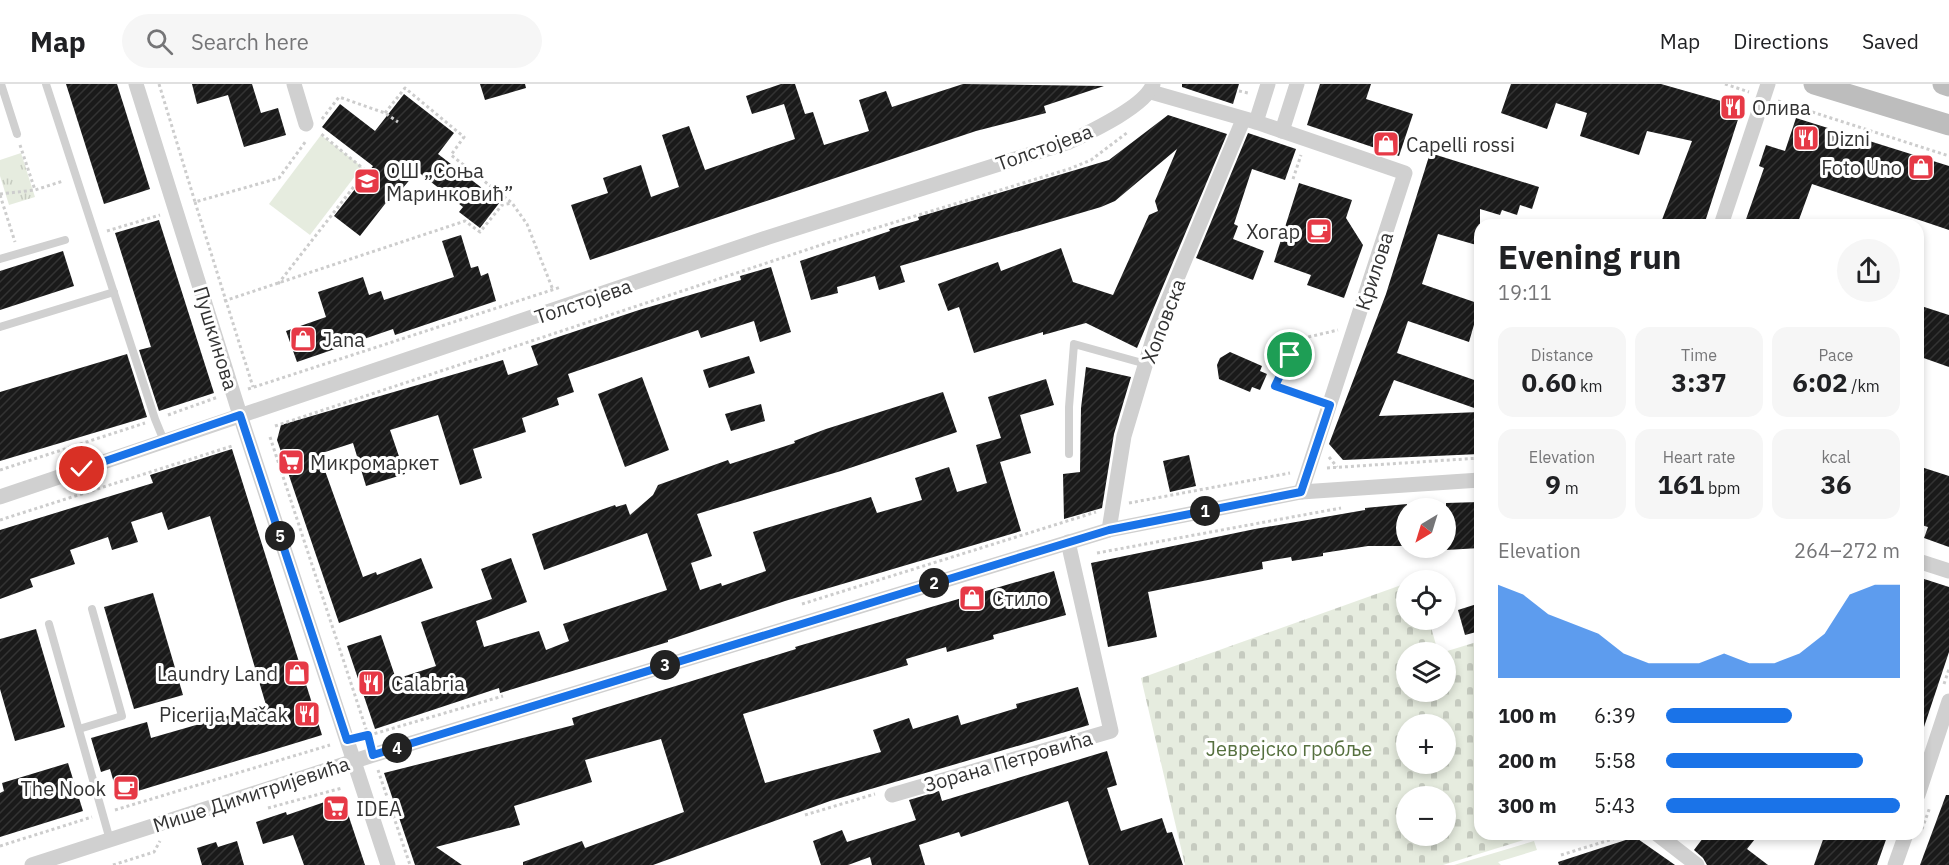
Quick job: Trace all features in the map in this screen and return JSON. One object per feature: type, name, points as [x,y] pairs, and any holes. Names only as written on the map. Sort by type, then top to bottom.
[{"type":"main road","points":[[1814,84],[1949,125]]},
{"type":"main road","points":[[1943,84],[1949,86]]},
{"type":"street","name":"Пушкинова","points":[[136,84],[240,415],[388,865]]},
{"type":"street","points":[[294,84],[313,128]]},
{"type":"street","points":[[1249,121],[1268,84]]},
{"type":"street","points":[[1282,131],[1297,84]]},
{"type":"street","name":"Крилова","points":[[1152,88],[1405,173],[1301,492]]},
{"type":"street","name":"Толстојева","points":[[0,498],[770,237],[1069,142],[1092,132],[1152,88]]},
{"type":"street","points":[[1723,219],[1766,90]]},
{"type":"street","name":"Хоповска","points":[[1109,530],[1124,436],[1156,329],[1249,121]]},
{"type":"street","name":"Мише Димитријевића","points":[[33,865],[353,761],[1109,530],[1301,492],[1474,480]]},
{"type":"street","name":"Зорана Петровића","points":[[892,795],[1112,731],[1068,543]]},
{"type":"street","points":[[1924,563],[1949,572]]},
{"type":"street","points":[[1924,777],[1949,701]]},
{"type":"street","points":[[1665,840],[1696,865]]},
{"type":"street","points":[[1895,865],[1904,840]]},
{"type":"lane","points":[[1,84],[18,137]]},
{"type":"lane","points":[[46,84],[164,441]]},
{"type":"lane","points":[[0,259],[65,240]]},
{"type":"lane","points":[[0,327],[114,292]]},
{"type":"lane","points":[[1069,454],[1069,407],[1074,344],[1146,364]]},
{"type":"lane","points":[[79,729],[123,716],[92,609]]},
{"type":"lane","points":[[49,624],[110,840]]},
{"type":"path","points":[[159,84],[224,301],[253,387]]},
{"type":"path","points":[[1725,84],[1766,90],[1949,156]]},
{"type":"path","points":[[385,113],[405,88],[464,137],[451,155],[512,203],[527,224],[553,290]]},
{"type":"path","points":[[195,202],[279,178],[313,128],[339,97],[385,113],[398,122]]},
{"type":"path","points":[[275,426],[833,241],[1069,170],[1091,160],[1136,126]]},
{"type":"path","points":[[278,284],[366,171],[313,128]]},
{"type":"path","points":[[18,137],[35,190]]},
{"type":"path","points":[[1293,179],[1304,148]]},
{"type":"path","points":[[19,253],[0,195],[35,190],[76,177]]},
{"type":"path","points":[[224,301],[465,221],[480,232],[502,205],[512,203]]},
{"type":"path","points":[[95,234],[160,215]]},
{"type":"path","points":[[0,470],[565,286]]},
{"type":"path","points":[[1330,405],[1275,386],[1290,355],[1304,338],[1356,326]]},
{"type":"path","points":[[265,384],[275,426],[270,437],[410,865]]},
{"type":"path","points":[[0,520],[270,437]]},
{"type":"path","points":[[1071,560],[1343,507]]},
{"type":"path","points":[[0,846],[368,735]]},
{"type":"path","points":[[263,810],[342,788]]},
{"type":"path","points":[[805,815],[890,790],[892,795]]},
{"type":"path","points":[[113,865],[154,852],[161,838]]},
{"type":"path","points":[[1561,855],[1610,840]]},
{"type":"green space","points":[[321,135],[362,167],[310,235],[269,204]]},
{"type":"green space","points":[[21,153],[35,197],[9,205],[0,176],[0,160]]},
{"type":"green space","name":"Јеврејско гробље","points":[[1396,587],[1396,630],[1432,630],[1435,642],[1396,642],[1396,702],[1456,702],[1456,648],[1474,643],[1474,840],[1524,840],[1443,865],[1185,865],[1141,678]]},
{"type":"green space","points":[[1534,841],[1537,850],[1498,862],[1501,865],[1454,865]]},
{"type":"building","points":[[66,84],[117,84],[150,189],[104,204]]},
{"type":"building","points":[[192,84],[252,84],[261,113],[278,108],[286,135],[244,147],[228,95],[197,104]]},
{"type":"building","points":[[480,84],[525,84],[526,88],[485,100]]},
{"type":"building","points":[[781,84],[795,84],[805,114],[813,112],[824,145],[869,131],[859,100],[886,91],[892,107],[963,84],[1104,86],[1044,106],[1046,113],[976,131],[590,260],[571,205],[608,193],[603,178],[641,165],[651,197],[679,187],[662,135],[689,126],[705,170],[795,139],[784,104],[752,114],[746,96]]},
{"type":"building","points":[[1182,84],[1239,84],[1233,104],[1182,87]]},
{"type":"building","points":[[1320,84],[1371,84],[1366,99],[1413,114],[1399,156],[1307,125]]},
{"type":"building","points":[[1511,84],[1661,84],[1742,107],[1706,219],[1662,219],[1692,141],[1647,131],[1639,155],[1580,136],[1587,113],[1556,103],[1547,129],[1501,113]]},
{"type":"building","name":"ОШ „Соња Маринковић”","points":[[404,94],[454,133],[438,154],[500,202],[480,228],[459,212],[463,207],[417,171],[402,189],[399,186],[360,236],[334,216],[373,166],[322,127],[340,104],[375,131]]},
{"type":"building","points":[[1168,115],[1227,134],[1137,348],[1086,323],[1043,335],[1043,332],[974,353],[959,307],[948,311],[938,284],[998,262],[1001,271],[1061,248],[1073,282],[1113,295],[1149,215],[1158,211],[1155,201],[1177,149],[1115,201],[1101,207],[900,266],[905,282],[879,290],[875,276],[837,287],[838,293],[811,300],[800,261],[890,231],[889,229],[919,220],[918,217],[1109,160]]},
{"type":"building","points":[[1796,118],[1949,166],[1949,230],[1924,222],[1924,219],[1916,219],[1812,184],[1799,219],[1746,219],[1764,168],[1759,166],[1766,145],[1785,151]]},
{"type":"building","points":[[1248,133],[1296,149],[1285,180],[1252,169],[1234,224],[1238,226],[1233,239],[1264,251],[1253,280],[1196,258]]},
{"type":"building","points":[[1430,153],[1539,187],[1532,209],[1520,205],[1517,215],[1502,210],[1500,215],[1480,209],[1480,219],[1474,219],[1474,244],[1438,234],[1422,284],[1474,302],[1474,325],[1469,342],[1408,321],[1397,353],[1474,380],[1474,408],[1394,380],[1379,416],[1474,412],[1474,454],[1343,460],[1329,444],[1386,294]]},
{"type":"building","name":"Хогар","points":[[1299,183],[1352,200],[1346,218],[1363,245],[1344,298],[1307,285],[1311,275],[1274,262]]},
{"type":"building","points":[[159,220],[214,393],[159,411],[139,350],[151,347],[115,233]]},
{"type":"building","points":[[461,235],[471,268],[478,266],[481,276],[488,273],[496,301],[395,335],[393,329],[297,362],[286,331],[326,317],[318,292],[363,277],[369,295],[381,291],[384,300],[454,277],[442,241]]},
{"type":"building","points":[[63,251],[74,286],[0,310],[0,271]]},
{"type":"building","points":[[771,267],[791,332],[760,342],[754,321],[701,338],[698,330],[568,374],[574,392],[557,398],[559,405],[522,418],[526,432],[473,449],[482,478],[460,485],[438,415],[390,430],[405,474],[366,486],[353,443],[319,454],[363,577],[376,572],[377,575],[421,558],[433,588],[339,623],[277,440],[281,425],[503,360],[508,375],[538,365],[531,346],[639,310],[741,280],[740,276]]},
{"type":"building","points":[[1924,307],[1949,315],[1949,367],[1924,358]]},
{"type":"building","points":[[1230,352],[1262,366],[1260,371],[1267,374],[1260,390],[1252,387],[1250,392],[1219,379],[1217,365],[1220,358]]},
{"type":"building","points":[[127,354],[147,417],[0,461],[0,392]]},
{"type":"building","points":[[749,356],[755,373],[709,388],[703,370]]},
{"type":"building","points":[[1086,367],[1131,377],[1114,434],[1102,508],[1064,519],[1063,474],[1080,472],[1081,408]]},
{"type":"building","points":[[642,377],[669,450],[625,467],[598,394]]},
{"type":"building","points":[[1046,379],[1054,405],[1020,415],[1031,453],[1000,462],[1021,531],[785,601],[668,640],[668,642],[500,693],[499,688],[375,729],[347,646],[381,635],[396,679],[436,666],[421,622],[492,599],[481,569],[511,558],[527,602],[476,621],[484,647],[539,631],[546,650],[569,641],[563,624],[667,590],[647,533],[544,570],[532,534],[615,505],[616,507],[626,504],[630,515],[653,495],[658,485],[728,460],[730,464],[795,443],[794,441],[826,429],[943,392],[957,432],[841,471],[697,514],[712,556],[691,563],[700,590],[721,583],[722,586],[766,571],[753,532],[871,497],[877,513],[922,500],[915,478],[949,467],[957,492],[987,483],[976,445],[1001,438],[988,397]]},
{"type":"building","points":[[761,404],[765,421],[731,431],[725,414]]},
{"type":"building","points":[[232,449],[322,735],[118,797],[110,769],[101,772],[91,738],[147,722],[151,738],[266,705],[210,516],[168,530],[162,512],[131,522],[138,542],[112,550],[108,537],[70,550],[75,564],[30,579],[33,587],[0,599],[0,530],[153,483],[150,475]]},
{"type":"building","points":[[1189,455],[1196,486],[1170,492],[1163,461]]},
{"type":"building","points":[[1924,468],[1949,476],[1949,547],[1924,538],[1928,527],[1924,526]]},
{"type":"building","points":[[1474,502],[1474,548],[1456,549],[1456,503]]},
{"type":"building","points":[[1396,505],[1396,546],[1368,546],[1323,553],[1323,556],[1292,561],[1291,557],[1262,562],[1263,569],[1148,592],[1157,637],[1108,647],[1091,563],[1255,529],[1365,510],[1365,508]]},
{"type":"building","points":[[1054,571],[1066,615],[993,635],[994,639],[947,652],[946,647],[906,659],[908,665],[743,714],[765,783],[881,752],[873,730],[909,718],[913,729],[958,715],[961,725],[1017,708],[1016,704],[1078,687],[1089,725],[830,801],[653,865],[523,865],[523,862],[582,841],[585,848],[684,812],[661,739],[585,760],[592,782],[514,806],[520,825],[436,847],[462,865],[415,865],[384,773],[574,725],[572,718],[796,649],[795,647]]},
{"type":"building","points":[[1924,579],[1949,587],[1949,652],[1924,727]]},
{"type":"building","points":[[153,593],[183,695],[134,709],[104,607]]},
{"type":"building","points":[[1474,605],[1474,633],[1465,635],[1458,610]]},
{"type":"building","points":[[36,629],[65,727],[15,741],[0,689],[0,639]]},
{"type":"building","points":[[1107,751],[1117,785],[1107,788],[1121,831],[1162,818],[1167,833],[1172,832],[1183,865],[1089,865],[1068,801],[961,837],[959,832],[919,845],[925,865],[872,865],[870,857],[848,865],[821,865],[813,841],[842,830],[847,842],[916,820],[909,800],[939,791],[942,801]]},
{"type":"building","points":[[68,763],[83,811],[0,837],[0,793],[4,791],[2,783]]},
{"type":"building","points":[[1946,795],[1949,795],[1949,865],[1920,865]]},
{"type":"building","points":[[342,796],[365,865],[304,865],[293,835],[263,844],[256,822],[286,812],[287,815]]},
{"type":"building","points":[[1626,840],[1639,840],[1675,865],[1559,865],[1558,862]]},
{"type":"building","points":[[1702,840],[1754,840],[1747,849],[1768,865],[1707,865],[1694,850]]},
{"type":"building","points":[[1823,840],[1886,840],[1877,865],[1814,865]]},
{"type":"building","points":[[237,841],[244,865],[202,865],[197,848],[216,842],[218,847]]},
{"type":"place","name":"Олива","points":[[1733,107]]},
{"type":"place","name":"Dizni","points":[[1806,138]]},
{"type":"place","name":"Capelli rossi","points":[[1386,144]]},
{"type":"place","name":"Foto Uno","points":[[1921,167]]},
{"type":"place","name":"ОШ „Соња Маринковић”","points":[[367,181]]},
{"type":"place","name":"Хогар","points":[[1319,231]]},
{"type":"place","name":"Jana","points":[[303,339]]},
{"type":"place","name":"Микромаркет","points":[[291,462]]},
{"type":"place","name":"Стило","points":[[972,598]]},
{"type":"place","name":"Laundry Land","points":[[297,673]]},
{"type":"place","name":"Calabria","points":[[371,683]]},
{"type":"place","name":"Picerija Mačak","points":[[307,714]]},
{"type":"place","name":"The Nook","points":[[126,788]]},
{"type":"place","name":"IDEA","points":[[336,808]]},
{"type":"route","points":[[82,469],[240,415],[347,740],[368,735],[373,755],[1109,530],[1301,492],[1330,405],[1275,386],[1290,355]]}]
